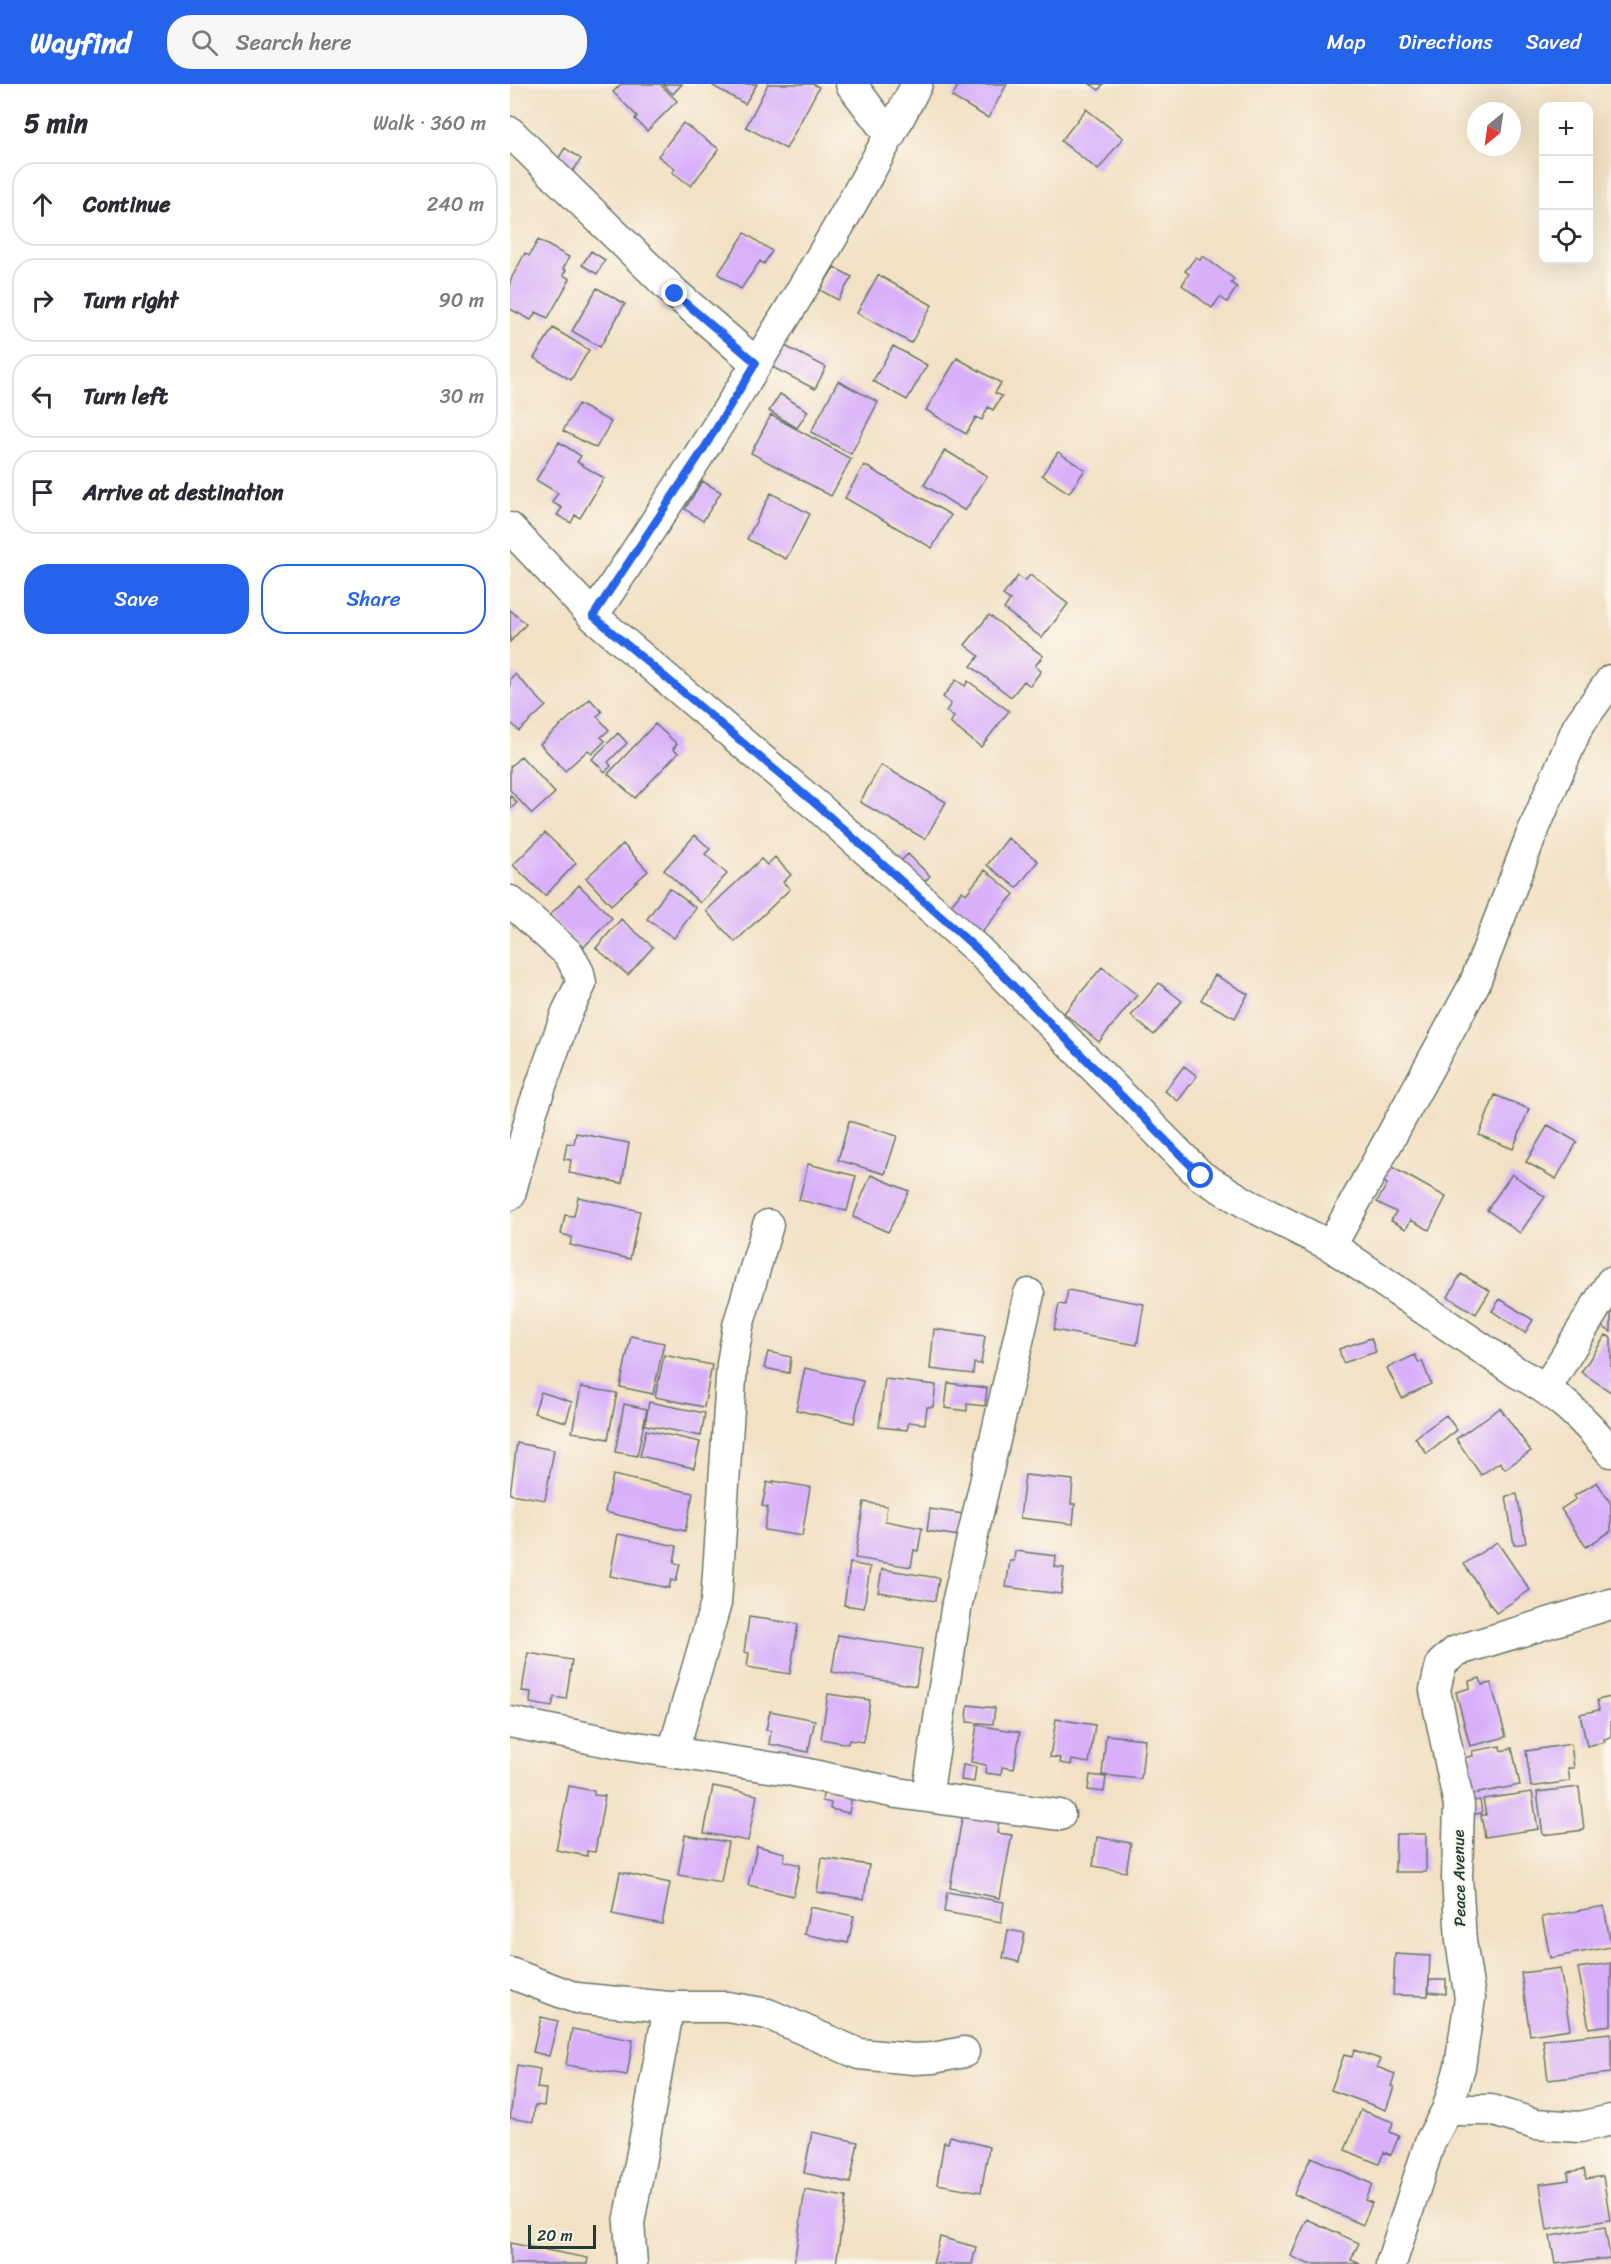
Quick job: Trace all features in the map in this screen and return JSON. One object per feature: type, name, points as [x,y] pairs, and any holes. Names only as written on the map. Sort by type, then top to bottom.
[{"type":"street","points":[[851,84],[890,136]]},
{"type":"street","points":[[593,616],[703,450],[802,290],[917,84]]},
{"type":"street","points":[[510,132],[675,294],[756,363]]},
{"type":"street","points":[[510,528],[570,588],[593,616],[819,807],[978,950],[1201,1176],[1249,1205],[1331,1246],[1499,1361],[1546,1387],[1594,1432],[1611,1452]]},
{"type":"street","points":[[1331,1246],[1474,986],[1531,836],[1578,726],[1611,680]]},
{"type":"street","points":[[510,901],[569,954],[579,973],[580,984],[567,1012],[532,1111],[510,1195]]},
{"type":"street","points":[[673,1752],[716,1603],[732,1364],[738,1326],[768,1225]]},
{"type":"street","points":[[1546,1387],[1611,1282]]},
{"type":"street","points":[[927,1797],[957,1603],[1029,1294]]},
{"type":"street","name":"Peace Avenue","points":[[1392,2264],[1430,2142],[1447,2110],[1460,2067],[1470,1998],[1461,1941],[1457,1877],[1459,1805],[1435,1690],[1441,1664],[1456,1651],[1611,1604]]},
{"type":"street","points":[[510,1722],[624,1746],[789,1770],[927,1797],[1060,1815]]},
{"type":"street","points":[[510,1973],[576,1998],[669,2007],[728,2007],[768,2014],[859,2054],[914,2059],[963,2052]]},
{"type":"street","points":[[632,2264],[629,2223],[669,2007]]},
{"type":"street","points":[[1447,2110],[1491,2110],[1535,2124],[1580,2127],[1611,2120]]},
{"type":"building","points":[[621,84],[660,84],[677,101],[647,131],[635,119],[637,116],[613,92]]},
{"type":"building","points":[[663,84],[682,84],[673,94]]},
{"type":"building","points":[[714,84],[757,84],[745,104],[713,86]]},
{"type":"building","points":[[768,84],[813,84],[819,87],[786,149],[746,127]]},
{"type":"building","points":[[959,84],[1007,84],[988,118],[952,97]]},
{"type":"building","points":[[1090,84],[1103,84],[1099,90]]},
{"type":"building","points":[[1086,109],[1123,138],[1098,170],[1061,141]]},
{"type":"building","points":[[683,123],[719,149],[691,186],[672,172],[675,169],[658,156]]},
{"type":"building","points":[[565,148],[581,159],[570,176],[554,165]]},
{"type":"building","points":[[745,233],[772,251],[764,264],[760,261],[741,289],[718,274]]},
{"type":"building","points":[[538,240],[569,257],[563,269],[566,270],[563,275],[570,279],[548,318],[536,312],[531,320],[510,309],[510,281],[525,253],[529,256]]},
{"type":"building","points":[[591,251],[605,260],[597,274],[582,265]]},
{"type":"building","points":[[1203,256],[1234,279],[1231,283],[1237,287],[1227,302],[1220,297],[1212,308],[1182,285],[1189,274],[1185,271],[1196,257],[1200,260]]},
{"type":"building","points":[[834,267],[852,277],[838,300],[820,290]]},
{"type":"building","points":[[878,275],[932,305],[911,343],[857,313]]},
{"type":"building","points":[[597,288],[625,304],[600,347],[572,331]]},
{"type":"building","points":[[553,328],[589,350],[571,380],[534,358]]},
{"type":"building","points":[[781,344],[826,367],[815,389],[770,366]]},
{"type":"building","points":[[893,346],[927,365],[907,400],[873,381]]},
{"type":"building","points":[[957,358],[1001,383],[995,393],[1002,396],[993,410],[988,407],[982,420],[976,417],[966,434],[926,410]]},
{"type":"building","points":[[838,381],[878,402],[851,454],[811,432]]},
{"type":"building","points":[[780,394],[808,411],[797,428],[769,411]]},
{"type":"building","points":[[578,404],[611,422],[596,448],[563,431]]},
{"type":"building","points":[[771,415],[851,459],[831,496],[751,453]]},
{"type":"building","points":[[559,442],[581,456],[577,462],[604,478],[580,518],[575,515],[571,523],[557,515],[562,508],[552,502],[558,493],[536,480]]},
{"type":"building","points":[[945,450],[987,476],[965,511],[924,485]]},
{"type":"building","points":[[1058,452],[1085,470],[1069,493],[1042,475]]},
{"type":"building","points":[[864,465],[951,515],[932,548],[845,498]]},
{"type":"building","points":[[702,481],[721,492],[703,521],[685,509]]},
{"type":"building","points":[[771,493],[810,514],[786,559],[747,539]]},
{"type":"building","points":[[1030,575],[1068,604],[1042,638],[1004,609],[1010,600],[1003,595],[1018,576],[1025,581]]},
{"type":"building","points":[[510,610],[526,624],[510,642]]},
{"type":"building","points":[[989,615],[1043,656],[1035,666],[1041,671],[1030,686],[1024,681],[1011,697],[971,666],[979,656],[965,645]]},
{"type":"building","points":[[515,674],[546,706],[519,731],[510,722],[510,679]]},
{"type":"building","points":[[956,680],[965,686],[968,681],[1009,711],[981,747],[950,723],[954,717],[946,711],[951,704],[943,697]]},
{"type":"building","points":[[590,699],[602,712],[597,716],[609,730],[601,737],[605,741],[592,754],[588,750],[565,771],[540,744]]},
{"type":"building","points":[[655,724],[677,744],[673,749],[678,753],[635,798],[608,774]]},
{"type":"building","points":[[618,733],[627,743],[608,762],[611,766],[605,772],[592,759]]},
{"type":"building","points":[[521,756],[555,793],[532,814],[510,790],[510,767]]},
{"type":"building","points":[[881,765],[946,802],[925,839],[860,802]]},
{"type":"building","points":[[510,795],[517,803],[510,809]]},
{"type":"building","points":[[545,833],[576,863],[545,896],[513,865]]},
{"type":"building","points":[[695,835],[710,849],[705,854],[727,874],[700,903],[664,870]]},
{"type":"building","points":[[1008,838],[1038,861],[1017,888],[987,865]]},
{"type":"building","points":[[623,844],[648,871],[611,905],[586,878]]},
{"type":"building","points":[[908,854],[930,876],[923,883],[900,862]]},
{"type":"building","points":[[775,857],[791,875],[783,882],[790,889],[735,942],[706,911],[761,859],[767,865]]},
{"type":"building","points":[[985,870],[1014,894],[981,933],[949,907],[962,891],[966,894]]},
{"type":"building","points":[[579,885],[612,918],[582,949],[549,916]]},
{"type":"building","points":[[669,888],[696,908],[674,938],[647,919]]},
{"type":"building","points":[[621,919],[653,947],[628,975],[596,948]]},
{"type":"building","points":[[1102,967],[1137,995],[1099,1042],[1064,1013]]},
{"type":"building","points":[[1215,975],[1248,994],[1235,1018],[1201,1000]]},
{"type":"building","points":[[1159,983],[1182,1001],[1154,1035],[1131,1016]]},
{"type":"building","points":[[1184,1066],[1197,1076],[1178,1101],[1165,1091]]},
{"type":"building","points":[[1495,1095],[1529,1109],[1513,1149],[1479,1135]]},
{"type":"building","points":[[849,1121],[897,1136],[885,1174],[838,1160]]},
{"type":"building","points":[[1548,1125],[1577,1142],[1556,1179],[1526,1162]]},
{"type":"building","points":[[576,1133],[629,1143],[622,1183],[569,1173],[571,1160],[564,1159],[567,1143],[574,1144]]},
{"type":"building","points":[[808,1164],[856,1176],[847,1211],[799,1200]]},
{"type":"building","points":[[1390,1166],[1446,1197],[1429,1230],[1411,1220],[1406,1229],[1391,1221],[1396,1212],[1377,1202],[1387,1184],[1382,1181]]},
{"type":"building","points":[[1512,1174],[1545,1197],[1520,1233],[1487,1210]]},
{"type":"building","points":[[871,1175],[909,1191],[888,1232],[853,1217]]},
{"type":"building","points":[[578,1197],[640,1211],[630,1259],[570,1245],[572,1237],[561,1234],[565,1215],[574,1216]]},
{"type":"building","points":[[1461,1274],[1490,1291],[1476,1314],[1448,1297]]},
{"type":"building","points":[[1068,1290],[1144,1304],[1137,1345],[1054,1330],[1059,1304],[1065,1305]]},
{"type":"building","points":[[1500,1299],[1533,1320],[1525,1333],[1492,1311]]},
{"type":"building","points":[[1611,1307],[1611,1332],[1599,1325]]},
{"type":"building","points":[[934,1329],[985,1336],[981,1364],[974,1363],[973,1374],[930,1369]]},
{"type":"building","points":[[1606,1335],[1611,1338],[1611,1392],[1581,1372]]},
{"type":"building","points":[[631,1336],[664,1343],[653,1394],[620,1387]]},
{"type":"building","points":[[1371,1338],[1376,1352],[1343,1363],[1339,1349]]},
{"type":"building","points":[[768,1352],[791,1357],[789,1373],[764,1368]]},
{"type":"building","points":[[664,1355],[712,1365],[704,1407],[655,1397]]},
{"type":"building","points":[[1415,1355],[1419,1363],[1422,1361],[1431,1384],[1402,1398],[1387,1368]]},
{"type":"building","points":[[805,1368],[863,1381],[854,1423],[796,1410]]},
{"type":"building","points":[[885,1379],[936,1385],[933,1407],[927,1407],[925,1424],[909,1422],[907,1430],[879,1427]]},
{"type":"building","points":[[948,1383],[987,1388],[985,1406],[967,1404],[967,1411],[945,1408]]},
{"type":"building","points":[[581,1387],[617,1393],[608,1439],[572,1432]]},
{"type":"building","points":[[541,1392],[572,1402],[566,1422],[534,1413]]},
{"type":"building","points":[[649,1402],[705,1413],[701,1436],[645,1425]]},
{"type":"building","points":[[624,1404],[647,1409],[637,1456],[615,1452]]},
{"type":"building","points":[[1500,1408],[1531,1451],[1505,1469],[1500,1462],[1481,1475],[1456,1439]]},
{"type":"building","points":[[1446,1415],[1457,1430],[1427,1454],[1415,1438]]},
{"type":"building","points":[[646,1430],[700,1442],[694,1468],[640,1456]]},
{"type":"building","points":[[517,1443],[554,1450],[545,1500],[510,1494]]},
{"type":"building","points":[[613,1475],[693,1493],[685,1531],[605,1512]]},
{"type":"building","points":[[1025,1475],[1073,1480],[1071,1504],[1075,1504],[1073,1524],[1020,1518]]},
{"type":"building","points":[[773,1481],[810,1487],[802,1536],[764,1530],[768,1507],[762,1506],[767,1482],[773,1484]]},
{"type":"building","points":[[1597,1482],[1611,1504],[1611,1531],[1586,1547],[1561,1509],[1576,1499],[1574,1496]]},
{"type":"building","points":[[1517,1494],[1526,1543],[1514,1545],[1506,1496]]},
{"type":"building","points":[[864,1502],[887,1506],[885,1521],[922,1528],[918,1551],[914,1550],[911,1567],[855,1558]]},
{"type":"building","points":[[930,1509],[963,1514],[959,1536],[927,1531]]},
{"type":"building","points":[[618,1534],[677,1546],[674,1563],[680,1564],[676,1581],[671,1580],[669,1588],[610,1576]]},
{"type":"building","points":[[1497,1542],[1530,1590],[1496,1613],[1464,1564]]},
{"type":"building","points":[[1015,1551],[1056,1556],[1055,1567],[1064,1568],[1061,1594],[1006,1587],[1010,1561],[1014,1561]]},
{"type":"building","points":[[850,1563],[870,1567],[864,1608],[844,1605]]},
{"type":"building","points":[[882,1569],[939,1578],[935,1601],[878,1592]]},
{"type":"building","points":[[749,1617],[798,1624],[790,1674],[747,1667],[749,1653],[744,1652]]},
{"type":"building","points":[[838,1635],[922,1649],[916,1686],[832,1672]]},
{"type":"building","points":[[528,1653],[572,1660],[566,1699],[554,1697],[552,1707],[530,1703],[531,1692],[522,1691]]},
{"type":"building","points":[[1480,1678],[1482,1685],[1491,1683],[1506,1737],[1470,1746],[1456,1692],[1470,1688],[1469,1681]]},
{"type":"building","points":[[828,1694],[870,1700],[863,1742],[849,1740],[848,1744],[821,1739]]},
{"type":"building","points":[[1611,1697],[1611,1737],[1604,1739],[1605,1742],[1587,1746],[1580,1714],[1599,1710],[1597,1700]]},
{"type":"building","points":[[968,1705],[995,1708],[993,1724],[967,1722]]},
{"type":"building","points":[[770,1711],[815,1720],[808,1752],[769,1744],[771,1731],[766,1730]]},
{"type":"building","points":[[1056,1719],[1095,1725],[1089,1763],[1072,1760],[1071,1765],[1060,1763],[1061,1758],[1050,1757]]},
{"type":"building","points":[[977,1725],[1020,1732],[1014,1769],[1002,1767],[1001,1775],[985,1773],[986,1765],[971,1762]]},
{"type":"building","points":[[1106,1735],[1145,1739],[1141,1779],[1102,1775]]},
{"type":"building","points":[[1571,1744],[1574,1768],[1568,1768],[1570,1781],[1531,1787],[1526,1751]]},
{"type":"building","points":[[1500,1746],[1501,1751],[1512,1748],[1520,1785],[1468,1795],[1461,1758],[1473,1756],[1472,1751]]},
{"type":"building","points":[[963,1765],[976,1767],[974,1782],[961,1780]]},
{"type":"building","points":[[1090,1775],[1106,1777],[1104,1792],[1088,1790]]},
{"type":"building","points":[[569,1786],[594,1791],[594,1795],[605,1796],[595,1852],[587,1851],[587,1856],[556,1850]]},
{"type":"building","points":[[713,1786],[757,1795],[748,1841],[704,1833]]},
{"type":"building","points":[[1579,1787],[1584,1830],[1543,1835],[1537,1792]]},
{"type":"building","points":[[824,1789],[852,1795],[849,1813],[830,1809],[831,1803],[822,1801]]},
{"type":"building","points":[[1532,1792],[1538,1829],[1485,1837],[1481,1815],[1486,1815],[1483,1799]]},
{"type":"building","points":[[1480,1800],[1482,1813],[1466,1815],[1465,1802]]},
{"type":"building","points":[[963,1812],[999,1819],[997,1833],[1012,1835],[1000,1898],[950,1888]]},
{"type":"building","points":[[1396,1834],[1426,1834],[1426,1872],[1395,1872]]},
{"type":"building","points":[[685,1835],[728,1842],[721,1882],[678,1875]]},
{"type":"building","points":[[1097,1837],[1131,1843],[1126,1872],[1093,1866]]},
{"type":"building","points":[[757,1846],[785,1853],[784,1861],[800,1865],[793,1896],[748,1885]]},
{"type":"building","points":[[822,1858],[869,1865],[864,1899],[817,1892]]},
{"type":"building","points":[[620,1872],[670,1883],[662,1924],[612,1914]]},
{"type":"building","points":[[947,1892],[1004,1902],[1001,1922],[944,1912]]},
{"type":"building","points":[[1604,1906],[1611,1947],[1550,1958],[1542,1917]]},
{"type":"building","points":[[810,1907],[854,1916],[848,1943],[804,1934]]},
{"type":"building","points":[[1008,1930],[1025,1933],[1019,1962],[1003,1958]]},
{"type":"building","points":[[1395,1954],[1430,1956],[1428,1996],[1393,1995]]},
{"type":"building","points":[[1611,1963],[1611,2025],[1589,2028],[1578,1968]]},
{"type":"building","points":[[1560,1968],[1570,2029],[1530,2035],[1521,1973]]},
{"type":"building","points":[[1429,1980],[1446,1980],[1446,1994],[1429,1992]]},
{"type":"building","points":[[541,2017],[558,2021],[549,2056],[533,2052]]},
{"type":"building","points":[[572,2029],[633,2040],[627,2075],[566,2065]]},
{"type":"building","points":[[1611,2033],[1611,2073],[1548,2080],[1543,2040]]},
{"type":"building","points":[[1354,2050],[1380,2059],[1377,2067],[1395,2074],[1391,2086],[1394,2087],[1386,2110],[1331,2090],[1344,2055],[1352,2057]]},
{"type":"building","points":[[517,2065],[540,2069],[537,2088],[546,2089],[544,2106],[535,2105],[533,2122],[510,2118]]},
{"type":"building","points":[[1361,2110],[1393,2122],[1390,2132],[1399,2136],[1391,2155],[1384,2152],[1379,2164],[1345,2150]]},
{"type":"building","points":[[812,2132],[858,2142],[850,2183],[804,2173]]},
{"type":"building","points":[[950,2136],[989,2147],[981,2192],[937,2184],[944,2142],[948,2143]]},
{"type":"building","points":[[1311,2157],[1372,2184],[1365,2200],[1372,2203],[1363,2225],[1294,2194]]},
{"type":"building","points":[[1584,2169],[1586,2179],[1603,2176],[1610,2220],[1547,2230],[1540,2184],[1569,2180],[1568,2172]]},
{"type":"building","points":[[805,2190],[846,2197],[836,2264],[794,2264]]},
{"type":"building","points":[[1307,2219],[1359,2243],[1351,2260],[1360,2264],[1308,2264],[1291,2256]]},
{"type":"building","points":[[1605,2227],[1610,2258],[1555,2264],[1550,2236]]},
{"type":"building","points":[[940,2237],[976,2247],[972,2264],[933,2264]]},
{"type":"building","points":[[510,2243],[588,2258],[587,2264],[510,2264]]},
{"type":"route","points":[[675,294],[756,363],[703,450],[593,616],[819,807],[978,950],[1201,1176]]}]
